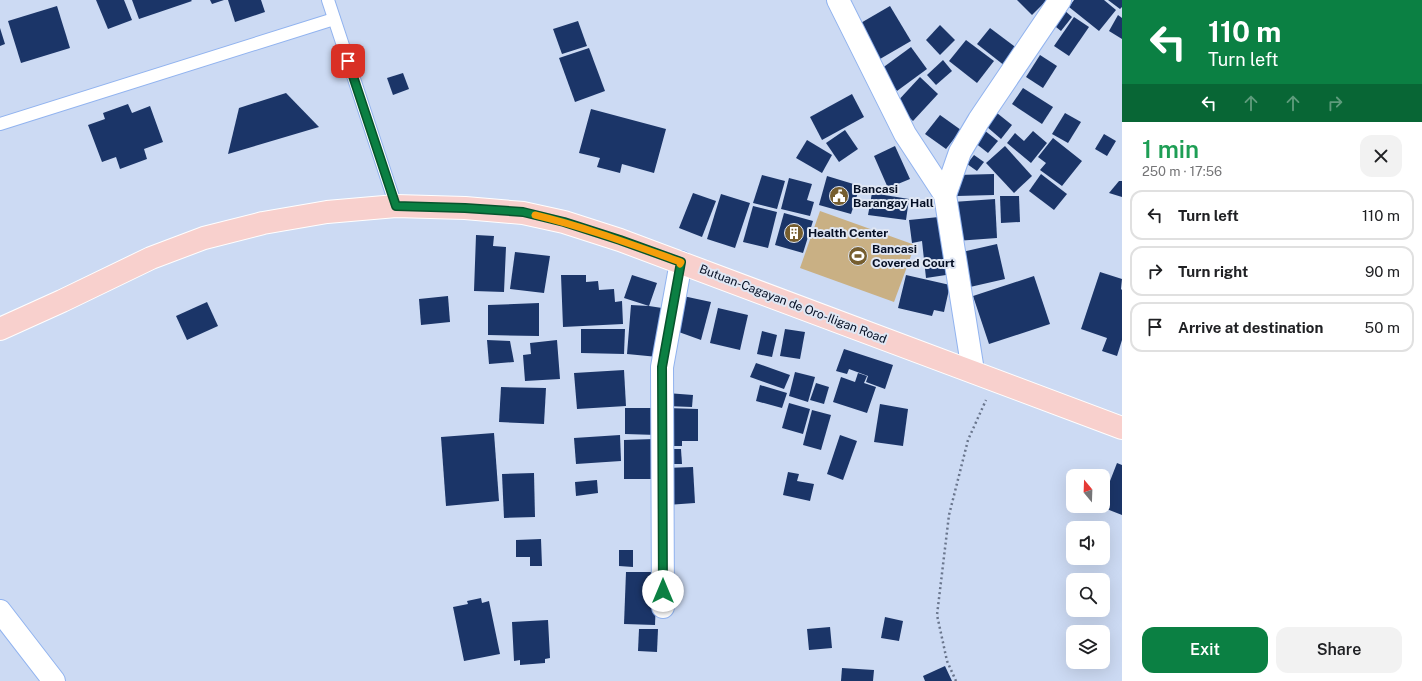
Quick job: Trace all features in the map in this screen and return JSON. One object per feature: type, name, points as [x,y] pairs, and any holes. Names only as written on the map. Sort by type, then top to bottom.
[{"type":"main road","name":"Butuan-Cagayan de Oro-Iligan Road","points":[[0,329],[151,258],[204,238],[263,223],[327,212],[396,206],[465,208],[523,212],[571,224],[620,240],[1122,428]]},
{"type":"street","points":[[838,0],[905,134],[945,195],[973,371]]},
{"type":"street","points":[[945,195],[960,152],[979,120],[1060,0]]},
{"type":"street","points":[[663,607],[662,367],[681,262]]},
{"type":"street","points":[[0,611],[54,681]]},
{"type":"lane","points":[[328,0],[396,206]]},
{"type":"lane","points":[[0,124],[334,19]]},
{"type":"path","points":[[956,681],[947,661],[937,615],[949,515],[968,440],[995,380]]},
{"type":"shaded area","name":"Bancasi Covered Court","points":[[820,211],[915,245],[894,302],[800,268]]},
{"type":"building","points":[[96,0],[124,0],[132,20],[108,29]]},
{"type":"building","points":[[132,0],[191,0],[192,1],[139,19]]},
{"type":"building","points":[[210,0],[224,0],[212,4]]},
{"type":"building","points":[[228,0],[261,0],[265,12],[235,22]]},
{"type":"building","points":[[1017,0],[1047,0],[1032,15]]},
{"type":"building","points":[[1074,0],[1104,0],[1116,10],[1099,31],[1069,7]]},
{"type":"building","points":[[1108,0],[1122,0],[1122,7],[1120,9]]},
{"type":"building","points":[[57,6],[70,48],[21,63],[8,21]]},
{"type":"building","points":[[890,6],[911,41],[880,59],[859,24]]},
{"type":"building","points":[[1063,9],[1072,17],[1061,31],[1051,23]]},
{"type":"building","points":[[1118,15],[1122,18],[1122,39],[1109,31]]},
{"type":"building","points":[[1074,17],[1089,27],[1069,56],[1054,46]]},
{"type":"building","points":[[578,21],[587,46],[562,54],[553,29]]},
{"type":"building","points":[[940,25],[955,40],[940,55],[926,40]]},
{"type":"building","points":[[0,28],[5,44],[0,46]]},
{"type":"building","points":[[990,28],[1018,49],[1005,66],[977,44]]},
{"type":"building","points":[[966,40],[994,61],[977,83],[949,61]]},
{"type":"building","points":[[911,47],[927,69],[897,91],[881,69]]},
{"type":"building","points":[[589,48],[605,91],[575,102],[559,58]]},
{"type":"building","points":[[1040,55],[1057,66],[1043,88],[1026,77]]},
{"type":"building","points":[[943,60],[952,71],[936,85],[927,75]]},
{"type":"building","points":[[403,73],[409,89],[393,95],[387,78]]},
{"type":"building","points":[[920,77],[938,94],[913,121],[895,104]]},
{"type":"building","points":[[1023,88],[1053,107],[1042,124],[1012,104]]},
{"type":"building","points":[[286,93],[319,127],[228,154],[239,108]]},
{"type":"building","points":[[852,94],[864,117],[822,140],[810,117]]},
{"type":"building","points":[[128,104],[132,113],[150,106],[163,142],[144,149],[147,159],[120,169],[116,157],[102,162],[88,125],[105,119],[103,113]]},
{"type":"building","points":[[591,109],[666,129],[654,173],[622,164],[620,173],[597,167],[600,158],[579,153]]},
{"type":"building","points":[[997,113],[1012,125],[1001,139],[986,126]]},
{"type":"building","points":[[1065,113],[1081,122],[1068,143],[1052,134]]},
{"type":"building","points":[[940,115],[961,130],[946,149],[925,134]]},
{"type":"building","points":[[845,130],[858,149],[839,162],[826,143]]},
{"type":"building","points":[[984,130],[998,141],[988,153],[974,142]]},
{"type":"building","points":[[1033,131],[1047,143],[1031,163],[1007,143],[1015,133],[1024,141]]},
{"type":"building","points":[[1104,134],[1116,141],[1107,156],[1095,149]]},
{"type":"building","points":[[1053,138],[1082,161],[1062,186],[1040,170],[1046,163],[1038,157]]},
{"type":"building","points":[[807,140],[832,155],[822,173],[796,158]]},
{"type":"building","points":[[895,146],[910,179],[888,188],[874,156]]},
{"type":"building","points":[[1005,146],[1032,176],[1014,193],[986,163]]},
{"type":"building","points":[[974,155],[984,162],[977,171],[967,164]]},
{"type":"building","points":[[994,174],[994,195],[957,196],[957,175]]},
{"type":"building","points":[[1041,174],[1067,194],[1054,210],[1029,191]]},
{"type":"building","points":[[762,175],[785,181],[777,209],[753,203]]},
{"type":"building","name":"Bancasi Barangay Hall","points":[[827,176],[860,186],[851,214],[819,205]]},
{"type":"building","points":[[789,178],[812,184],[807,200],[814,202],[810,216],[781,209]]},
{"type":"building","points":[[1119,181],[1122,181],[1122,197],[1109,193]]},
{"type":"building","points":[[693,193],[716,201],[702,237],[679,228]]},
{"type":"building","points":[[872,193],[909,199],[906,220],[868,215]]},
{"type":"building","points":[[721,194],[750,203],[735,248],[707,239]]},
{"type":"building","points":[[1000,196],[1019,196],[1020,222],[1001,223]]},
{"type":"building","points":[[995,199],[997,238],[956,241],[953,202]]},
{"type":"building","points":[[753,206],[777,212],[768,248],[743,242]]},
{"type":"building","name":"Health Center","points":[[784,213],[813,221],[803,253],[775,245]]},
{"type":"building","points":[[939,217],[946,275],[926,278],[922,241],[912,243],[909,220]]},
{"type":"building","points":[[476,235],[494,236],[493,246],[506,247],[504,292],[474,291]]},
{"type":"building","points":[[997,244],[1005,279],[970,287],[962,252]]},
{"type":"building","points":[[515,252],[550,256],[544,293],[510,289]]},
{"type":"building","points":[[1100,272],[1122,279],[1122,340],[1117,356],[1102,351],[1107,338],[1081,329]]},
{"type":"building","points":[[561,275],[586,275],[586,282],[598,281],[599,290],[614,289],[615,302],[622,301],[623,324],[563,327]]},
{"type":"building","points":[[632,275],[657,283],[649,306],[624,298]]},
{"type":"building","points":[[906,275],[950,285],[944,312],[934,310],[932,316],[898,308]]},
{"type":"building","points":[[1034,276],[1050,324],[989,344],[973,296]]},
{"type":"building","points":[[448,296],[450,322],[421,325],[419,299]]},
{"type":"building","points":[[683,296],[711,302],[701,340],[676,331]]},
{"type":"building","points":[[207,302],[218,326],[187,340],[176,316]]},
{"type":"building","points":[[539,303],[539,336],[488,335],[488,305]]},
{"type":"building","points":[[631,305],[662,308],[658,357],[627,354]]},
{"type":"building","points":[[718,308],[748,315],[740,350],[710,343]]},
{"type":"building","points":[[581,329],[625,329],[624,354],[581,353]]},
{"type":"building","points":[[785,329],[805,332],[800,359],[780,356]]},
{"type":"building","points":[[762,331],[777,335],[772,357],[757,354]]},
{"type":"building","points":[[487,340],[510,341],[514,362],[489,364]]},
{"type":"building","points":[[557,340],[560,379],[525,381],[523,355],[531,354],[530,343]]},
{"type":"building","points":[[844,349],[893,365],[885,389],[866,382],[868,376],[849,369],[847,374],[836,371]]},
{"type":"building","points":[[756,363],[790,375],[784,389],[750,377]]},
{"type":"building","points":[[624,370],[626,406],[577,409],[574,373]]},
{"type":"building","points":[[795,372],[815,377],[808,402],[789,396]]},
{"type":"building","points":[[858,373],[867,376],[864,383],[876,387],[867,413],[833,402],[841,377],[855,382]]},
{"type":"building","points":[[816,383],[829,387],[824,404],[810,400]]},
{"type":"building","points":[[760,385],[787,393],[782,408],[756,401]]},
{"type":"building","points":[[501,387],[546,388],[544,424],[499,422]]},
{"type":"building","points":[[667,393],[693,395],[692,407],[666,406]]},
{"type":"building","points":[[789,403],[810,409],[803,434],[782,428]]},
{"type":"building","points":[[880,404],[908,409],[903,446],[874,442]]},
{"type":"building","points":[[625,408],[658,408],[657,435],[625,434]]},
{"type":"building","points":[[666,408],[698,409],[698,441],[682,441],[682,446],[665,446]]},
{"type":"building","points":[[812,410],[831,415],[821,450],[803,445]]},
{"type":"building","points":[[494,433],[499,501],[446,506],[441,437]]},
{"type":"building","points":[[620,435],[621,461],[576,464],[574,438]]},
{"type":"building","points":[[840,435],[857,441],[843,480],[827,474]]},
{"type":"building","points":[[654,439],[653,479],[624,479],[624,440]]},
{"type":"building","points":[[665,449],[681,449],[682,464],[665,464]]},
{"type":"building","points":[[1117,463],[1122,465],[1122,515],[1110,510],[1110,481]]},
{"type":"building","points":[[693,467],[695,503],[667,505],[665,468]]},
{"type":"building","points":[[788,472],[799,474],[797,481],[814,484],[810,501],[783,495]]},
{"type":"building","points":[[534,473],[535,517],[504,518],[502,474]]},
{"type":"building","points":[[597,480],[598,493],[576,496],[575,482]]},
{"type":"building","points":[[541,539],[542,566],[530,566],[530,557],[516,557],[516,540]]},
{"type":"building","points":[[619,550],[633,550],[633,567],[619,566]]},
{"type":"building","points":[[626,572],[657,572],[655,625],[624,624]]},
{"type":"building","points":[[481,598],[482,603],[489,601],[500,654],[464,661],[453,607],[468,604],[467,601]]},
{"type":"building","points":[[885,617],[903,621],[899,641],[881,638]]},
{"type":"building","points":[[548,620],[550,658],[545,659],[545,663],[520,665],[520,660],[514,661],[512,622]]},
{"type":"building","points":[[830,627],[832,648],[809,650],[807,629]]},
{"type":"building","points":[[639,629],[658,629],[657,652],[638,651]]},
{"type":"building","points":[[945,666],[952,681],[925,681],[923,676]]},
{"type":"building","points":[[842,668],[874,670],[873,681],[841,681]]},
{"type":"slow traffic","points":[[535,215],[564,222],[620,240],[681,262],[680,264]]},
{"type":"place","name":"Bancasi Barangay Hall","points":[[839,196]]},
{"type":"place","name":"Health Center","points":[[794,233]]},
{"type":"place","name":"Bancasi Covered Court","points":[[858,256]]},
{"type":"route","points":[[348,61],[396,206],[465,208],[523,212],[564,222],[681,262],[662,367],[663,591]]}]
